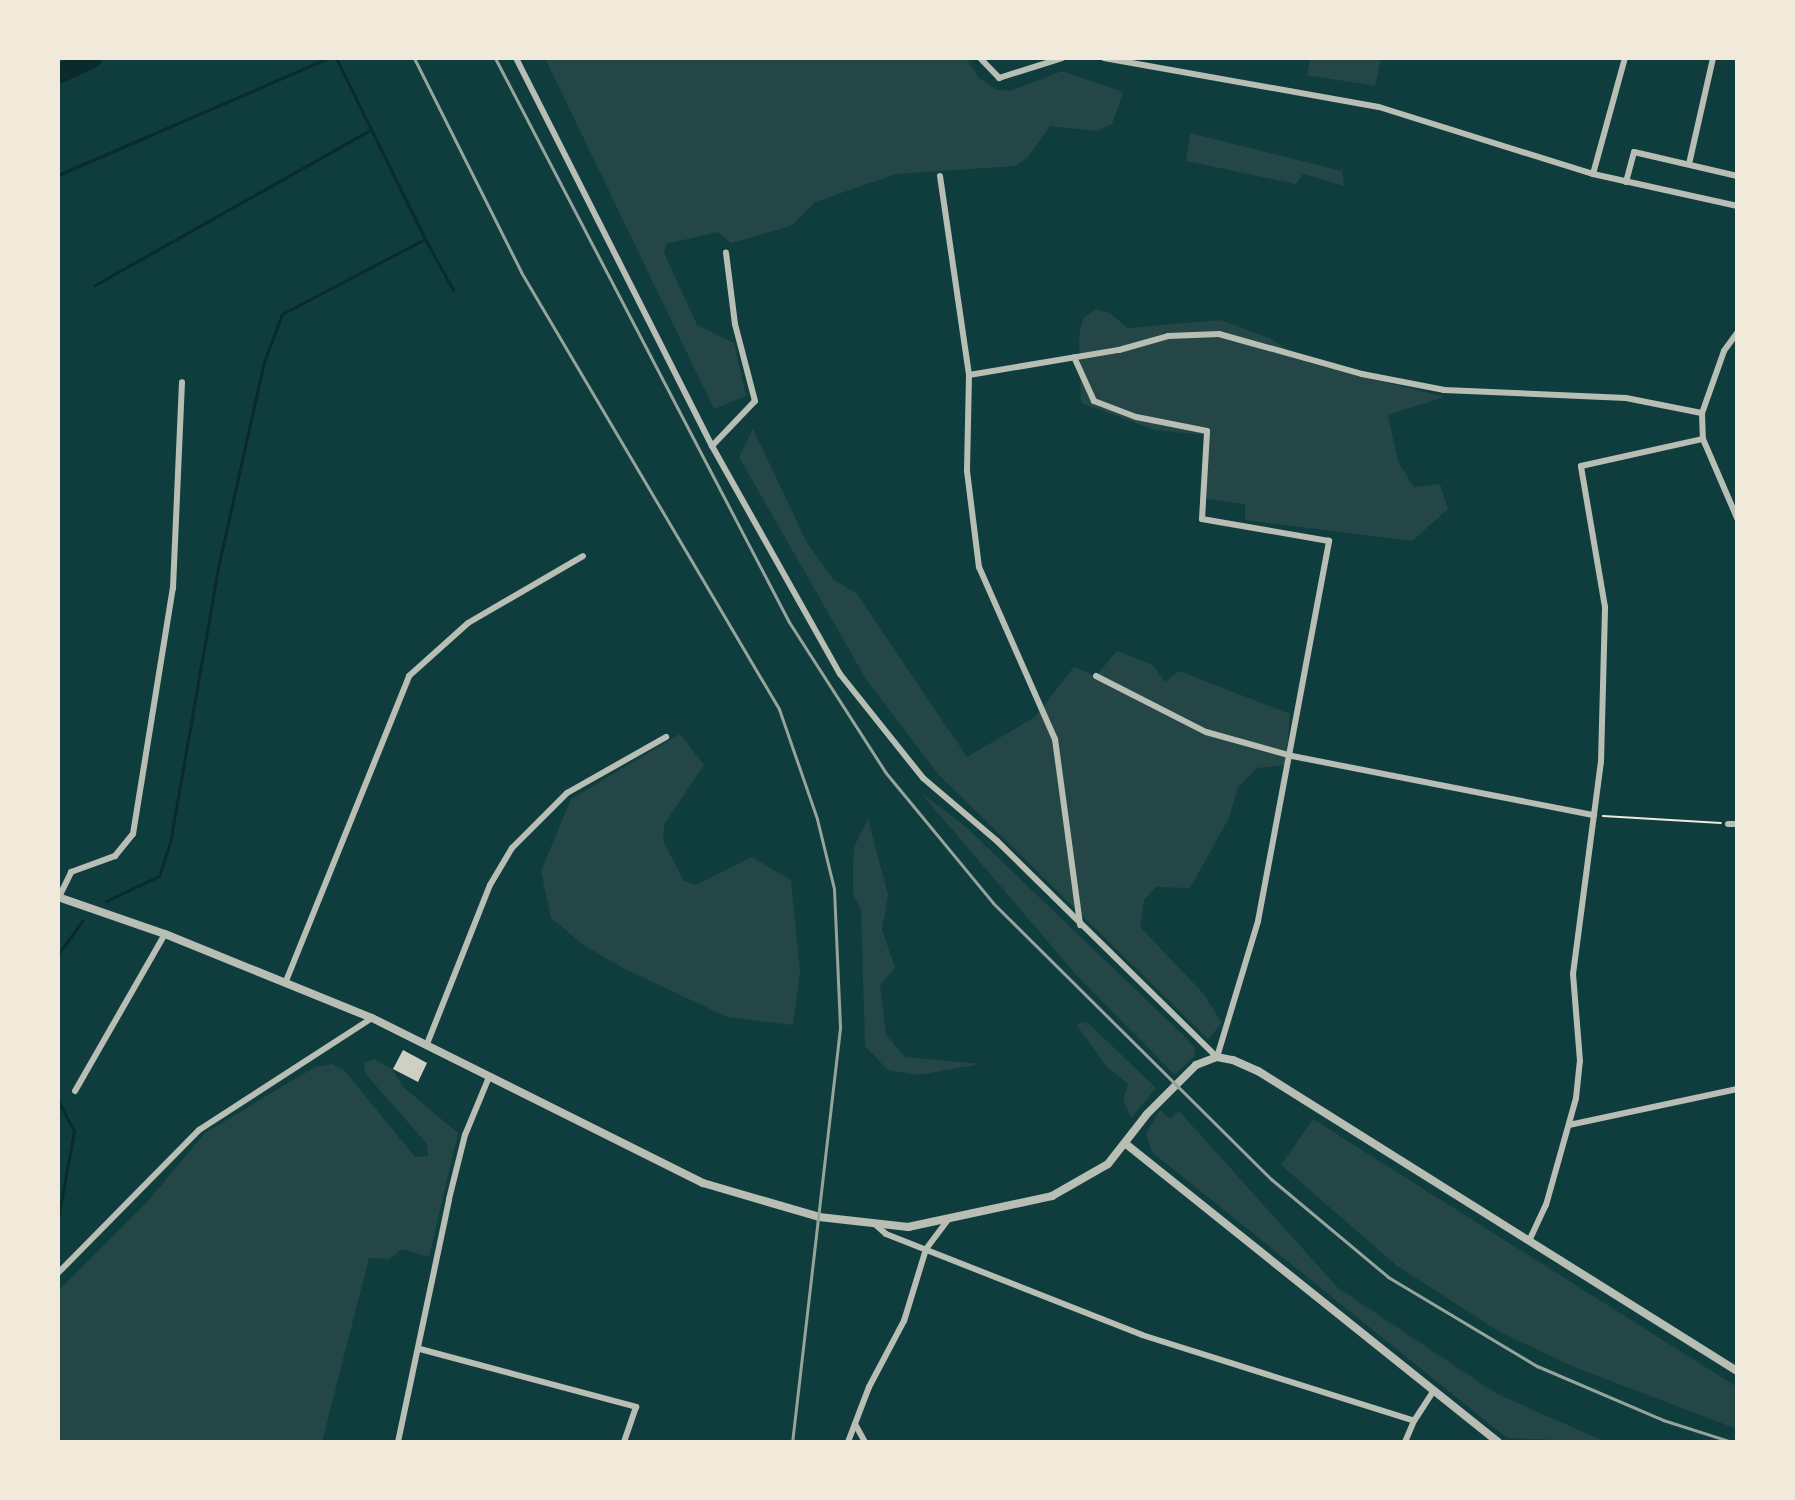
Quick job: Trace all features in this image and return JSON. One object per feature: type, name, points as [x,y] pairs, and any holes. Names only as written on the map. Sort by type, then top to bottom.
[{"type":"street","points":[[516,58],[712,446],[840,674],[923,778],[1217,1057],[1258,1071],[1737,1371]]},
{"type":"street","points":[[980,58],[999,78],[1062,58]]},
{"type":"street","points":[[1104,58],[1379,107],[1593,174],[1737,206]]},
{"type":"street","points":[[1593,174],[1625,58]]},
{"type":"street","points":[[1689,164],[1713,58]]},
{"type":"street","points":[[1626,182],[1634,152],[1737,176]]},
{"type":"street","points":[[940,176],[969,375],[967,471],[979,567],[1055,739],[1080,925]]},
{"type":"street","points":[[712,446],[755,401],[735,324],[726,253]]},
{"type":"street","points":[[1737,333],[1724,351],[1702,413],[1703,439],[1737,518]]},
{"type":"street","points":[[969,375],[1074,357],[1168,336],[1219,334],[1362,374],[1444,390],[1626,398],[1702,413]]},
{"type":"street","points":[[1074,357],[1094,401],[1136,417],[1207,431],[1202,519],[1329,541],[1292,756],[1258,921],[1217,1057]]},
{"type":"street","points":[[182,382],[173,588],[133,834],[115,856],[71,872],[58,897],[165,934],[372,1018],[703,1183],[819,1217],[876,1225],[947,1221],[1052,1196],[1098,1172],[1126,1144],[1172,1085],[1196,1065],[1217,1057]]},
{"type":"street","points":[[1529,1241],[1546,1205],[1569,1125],[1580,1061],[1573,974],[1601,762],[1605,607],[1581,466],[1703,439]]},
{"type":"street","points":[[286,981],[409,676],[468,623],[583,556]]},
{"type":"street","points":[[1096,676],[1206,732],[1292,756],[1594,815]]},
{"type":"street","points":[[427,1044],[490,885],[512,848],[567,793],[666,737]]},
{"type":"street","points":[[1728,824],[1737,824]]},
{"type":"street","points":[[75,1091],[165,934]]},
{"type":"street","points":[[58,1273],[199,1130],[372,1018]]},
{"type":"street","points":[[398,1442],[452,1186],[489,1077]]},
{"type":"street","points":[[1569,1125],[1737,1089]]},
{"type":"street","points":[[1126,1144],[1498,1442]]},
{"type":"street","points":[[848,1442],[904,1321],[926,1249],[947,1221]]},
{"type":"street","points":[[876,1225],[926,1249],[1142,1335],[1414,1421]]},
{"type":"street","points":[[420,1349],[636,1407],[624,1442]]},
{"type":"street","points":[[1405,1442],[1414,1421],[1433,1392]]},
{"type":"street","points":[[855,1424],[865,1442]]},
{"type":"path","points":[[1594,815],[1728,824]]},
{"type":"shaded area","points":[[545,58],[966,58],[979,78],[997,90],[1011,91],[1062,71],[1123,92],[1112,124],[1097,131],[1050,126],[1028,157],[1015,166],[896,174],[815,202],[791,226],[731,243],[718,232],[666,244],[664,253],[697,325],[734,343],[746,396],[714,409]]},
{"type":"shaded area","points":[[1310,59],[1381,59],[1375,86],[1307,75]]},
{"type":"shaded area","points":[[1190,133],[1342,171],[1344,186],[1303,174],[1296,184],[1186,161]]},
{"type":"shaded area","points":[[1096,309],[1109,313],[1128,328],[1220,320],[1271,339],[1309,363],[1444,397],[1388,415],[1398,462],[1414,487],[1440,484],[1448,509],[1412,541],[1245,520],[1245,504],[1207,499],[1204,435],[1155,430],[1081,403],[1079,336],[1083,318]]},
{"type":"shaded area","points":[[753,429],[807,543],[833,579],[857,594],[967,757],[1035,717],[1074,667],[1096,676],[1117,651],[1153,665],[1165,682],[1179,671],[1290,714],[1286,765],[1257,768],[1238,787],[1229,818],[1190,888],[1156,887],[1144,900],[1140,927],[1203,993],[1222,1023],[1208,1039],[938,774],[866,679],[739,457]]},
{"type":"shaded area","points":[[680,734],[704,765],[664,825],[663,841],[684,881],[696,885],[752,857],[791,880],[800,972],[793,1025],[727,1017],[625,969],[585,946],[551,918],[541,871],[571,799]]},
{"type":"shaded area","points":[[920,792],[965,826],[1183,1035],[1195,1048],[1194,1057],[1175,1075],[1080,979]]},
{"type":"shaded area","points":[[868,819],[888,895],[882,930],[895,968],[880,985],[886,1035],[905,1057],[981,1064],[918,1075],[888,1070],[865,1046],[861,910],[853,894],[853,865],[854,847]]},
{"type":"shaded area","points":[[1087,1022],[1156,1088],[1131,1118],[1123,1100],[1128,1084],[1107,1067],[1076,1024]]},
{"type":"shaded area","points":[[374,1059],[392,1069],[402,1086],[458,1133],[429,1257],[402,1249],[389,1259],[369,1258],[322,1442],[58,1442],[58,1291],[148,1201],[205,1133],[315,1067],[332,1064],[344,1070],[415,1157],[428,1156],[427,1144],[365,1073],[364,1063]]},
{"type":"shaded area","points":[[1160,1110],[1170,1119],[1179,1111],[1338,1288],[1497,1394],[1606,1442],[1507,1438],[1152,1152],[1146,1133]]},
{"type":"shaded area","points":[[1313,1119],[1737,1387],[1737,1429],[1574,1367],[1500,1332],[1397,1266],[1281,1165]]},
{"type":"building","points":[[403,1050],[427,1063],[418,1082],[393,1069]]},
{"type":"waterway","points":[[58,74],[92,58]]},
{"type":"waterway","points":[[58,175],[328,58]]},
{"type":"waterway","points":[[106,901],[159,876],[170,843],[219,563],[264,362],[282,314],[425,239],[336,58]]},
{"type":"waterway","points":[[95,285],[370,130]]},
{"type":"waterway","points":[[425,239],[453,290]]},
{"type":"waterway","points":[[58,954],[83,920]]},
{"type":"waterway","points":[[58,1100],[74,1131],[58,1219]]},
{"type":"railway","points":[[414,58],[521,272],[779,709],[817,819],[834,889],[840,1028],[792,1442]]},
{"type":"railway","points":[[495,58],[789,622],[886,773],[993,903],[1271,1179],[1388,1277],[1537,1366],[1663,1420],[1732,1442]]}]
